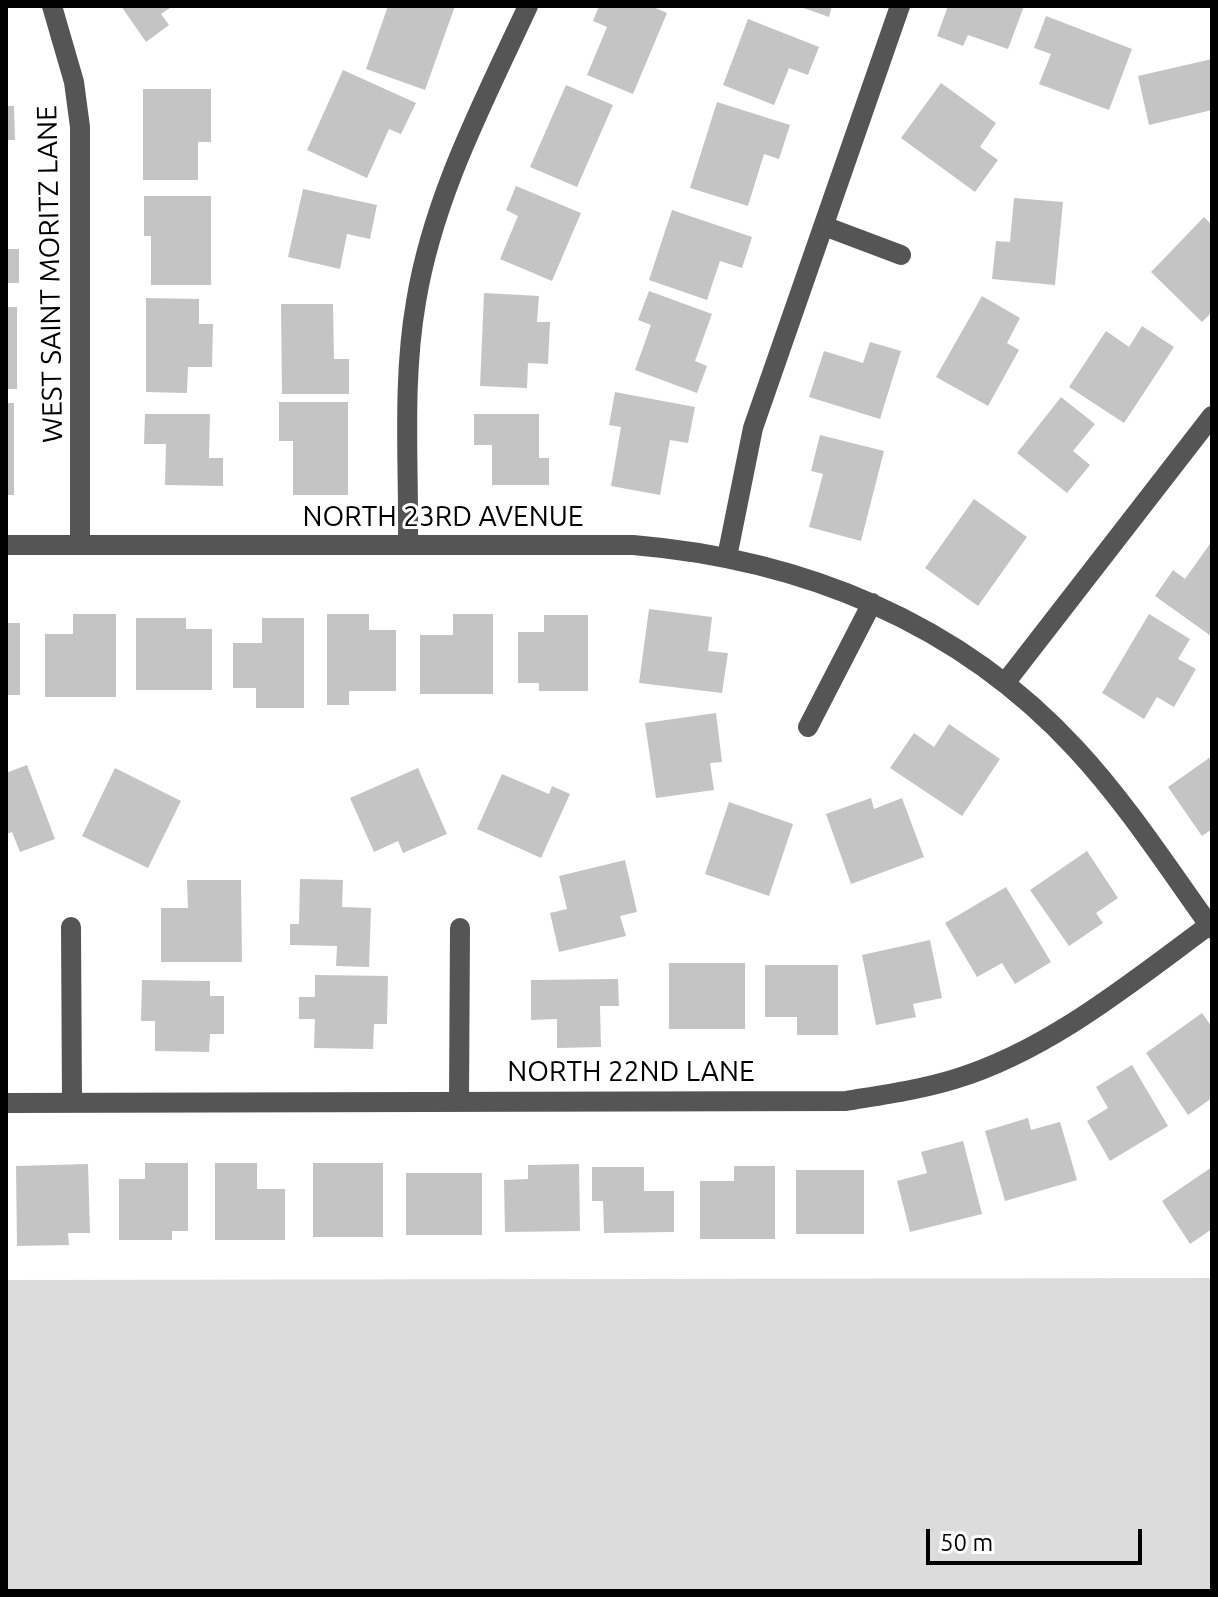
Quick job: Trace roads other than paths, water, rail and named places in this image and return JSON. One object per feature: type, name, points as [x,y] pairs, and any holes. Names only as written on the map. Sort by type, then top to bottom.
[{"type":"street","name":"WEST SAINT MORITZ LANE","points":[[52,6],[74,82],[80,127],[80,545]]},
{"type":"street","points":[[408,545],[409,368],[424,265],[455,170],[528,6]]},
{"type":"street","points":[[727,557],[753,428],[900,6]]},
{"type":"street","points":[[824,226],[901,255]]},
{"type":"street","points":[[1005,683],[1212,416]]},
{"type":"street","name":"NORTH 23RD AVENUE","points":[[6,545],[633,545],[727,557],[804,576],[872,603],[940,640],[1005,683],[1075,748],[1118,797],[1211,926]]},
{"type":"street","points":[[808,727],[872,603]]},
{"type":"street","name":"NORTH 22ND LANE","points":[[6,1103],[846,1101],[955,1079],[995,1064],[1056,1032],[1211,926]]},
{"type":"street","points":[[71,927],[72,1103]]},
{"type":"street","points":[[459,1101],[460,928]]}]
